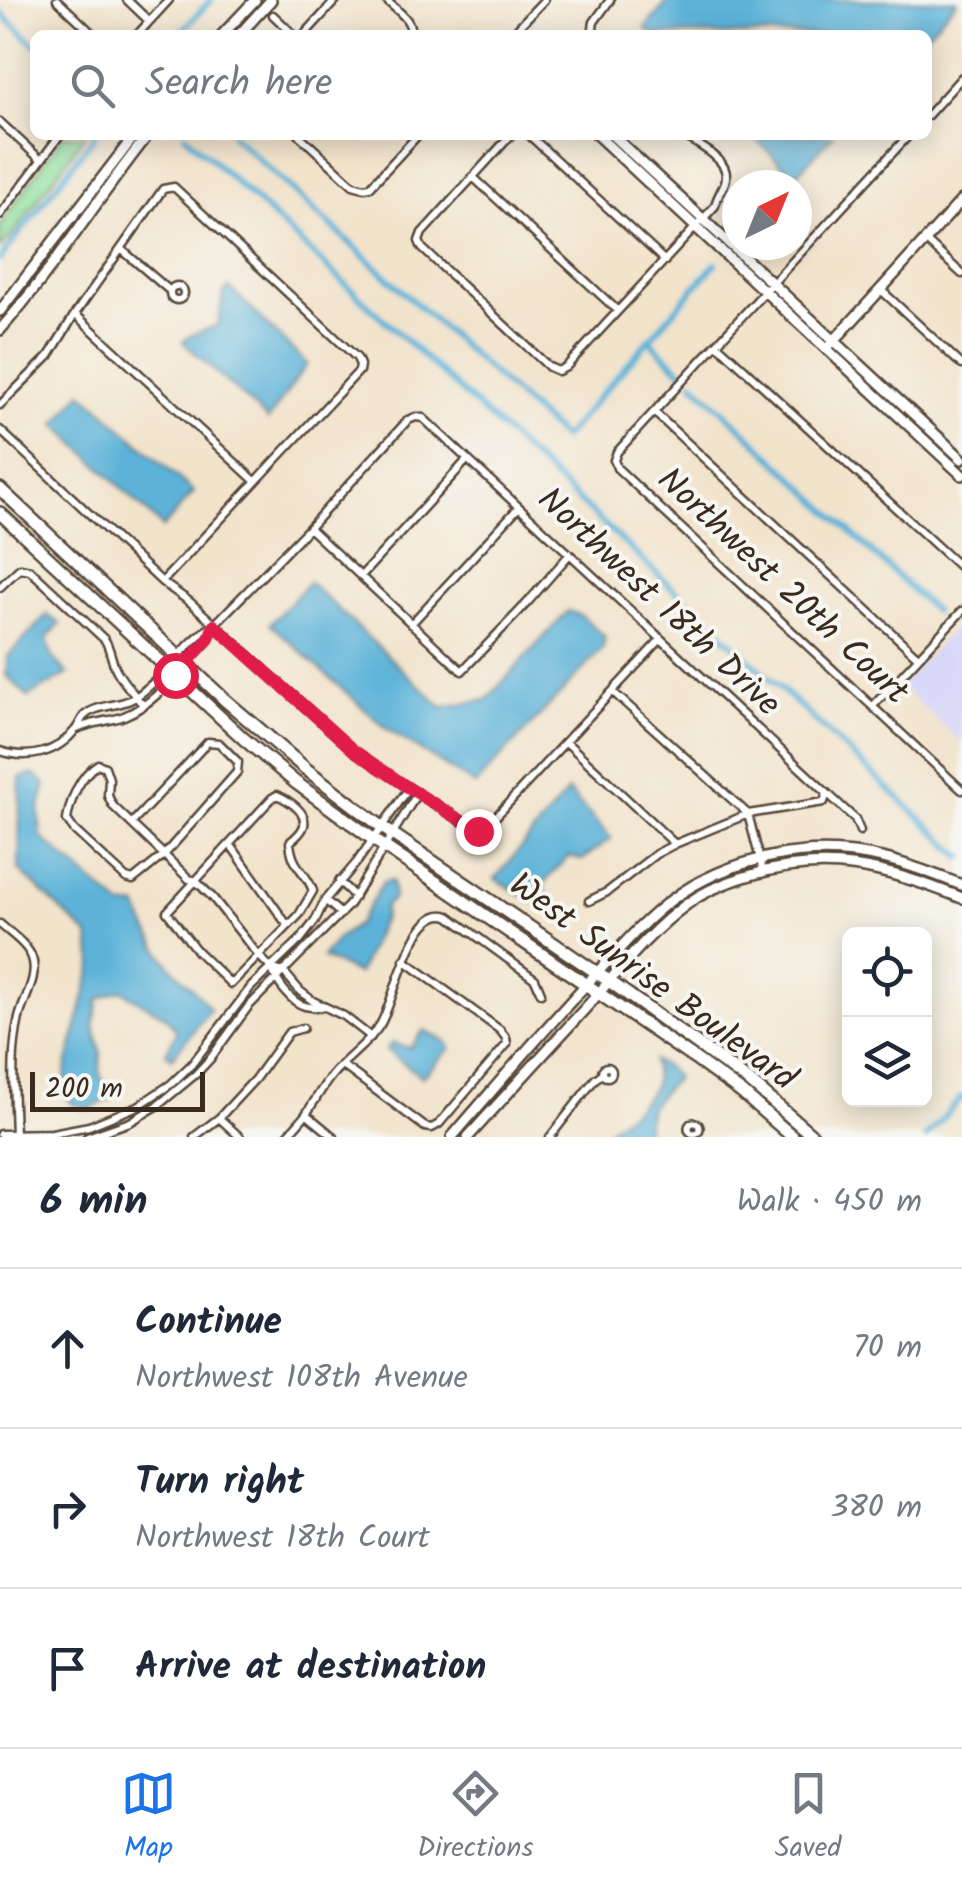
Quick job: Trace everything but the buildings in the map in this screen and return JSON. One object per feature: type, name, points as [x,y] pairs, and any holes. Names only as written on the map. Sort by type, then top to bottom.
[{"type":"highway","name":"West Sunrise Boulevard","points":[[0,489],[306,770],[750,1082],[814,1137]]},
{"type":"highway","name":"West Sunrise Boulevard","points":[[0,512],[295,782],[741,1092],[793,1137]]},
{"type":"main road","points":[[227,30],[255,0]]},
{"type":"main road","points":[[243,30],[271,0]]},
{"type":"main road","points":[[0,311],[130,140]]},
{"type":"main road","points":[[0,330],[54,264],[144,140]]},
{"type":"main road","points":[[603,140],[962,459]]},
{"type":"main road","points":[[617,140],[700,224]]},
{"type":"main road","points":[[830,344],[962,200]]},
{"type":"main road","points":[[830,344],[962,474]]},
{"type":"main road","points":[[452,1137],[645,922],[678,895],[716,875],[795,853],[850,853],[882,858],[962,885]]},
{"type":"main road","points":[[468,1137],[637,950],[702,894],[763,871],[796,865],[847,864],[906,876],[962,898]]},
{"type":"street","points":[[56,0],[89,30]]},
{"type":"street","points":[[127,0],[149,22]]},
{"type":"street","points":[[142,30],[170,0]]},
{"type":"street","points":[[309,30],[336,0]]},
{"type":"street","points":[[386,0],[409,22],[411,30]]},
{"type":"street","points":[[592,30],[610,0]]},
{"type":"street","points":[[516,30],[538,2]]},
{"type":"street","points":[[273,15],[289,30]]},
{"type":"street","points":[[932,110],[962,77]]},
{"type":"street","points":[[0,122],[41,160]]},
{"type":"street","points":[[0,215],[56,140]]},
{"type":"street","points":[[304,140],[353,185],[364,188],[370,187],[413,140]]},
{"type":"street","points":[[407,140],[410,143]]},
{"type":"street","points":[[506,140],[422,232],[419,241],[520,341],[549,368],[558,371],[566,367],[715,206],[726,180],[724,167],[691,140]]},
{"type":"street","points":[[534,140],[664,261]]},
{"type":"street","points":[[904,140],[654,412],[918,657]]},
{"type":"street","points":[[473,177],[618,311]]},
{"type":"street","points":[[0,405],[48,356],[163,188],[174,187],[357,358],[358,371],[162,582]]},
{"type":"street","points":[[925,240],[962,274]]},
{"type":"street","points":[[121,250],[170,291]]},
{"type":"street","points":[[880,289],[962,365]]},
{"type":"street","points":[[75,314],[255,481]]},
{"type":"street","points":[[717,344],[962,569]]},
{"type":"street","name":"Northwest 20th Court","points":[[654,412],[616,452],[617,468],[962,790]]},
{"type":"street","name":"Northwest 18th Drive","points":[[309,528],[408,420],[423,418],[828,793],[854,819],[860,832]]},
{"type":"street","points":[[0,430],[162,582],[190,602],[353,750],[478,831],[488,826],[660,640]]},
{"type":"street","points":[[360,576],[467,460]]},
{"type":"street","points":[[411,624],[518,508]]},
{"type":"street","points":[[0,750],[29,756],[44,754],[76,729],[94,721],[124,716],[143,706],[201,632],[214,625],[309,528],[462,671],[569,555]]},
{"type":"street","points":[[0,587],[20,568],[30,570],[105,640],[120,677],[143,706]]},
{"type":"street","points":[[873,706],[962,611]]},
{"type":"street","points":[[76,729],[88,714],[120,705],[171,671]]},
{"type":"street","points":[[614,692],[748,814],[763,871]]},
{"type":"street","points":[[132,823],[208,742],[219,744],[238,762],[237,772],[225,788],[164,854],[140,877],[126,878],[67,820],[74,796],[92,766],[105,767],[113,806],[132,823],[164,854],[189,879],[213,898],[272,969],[276,980],[304,1006],[329,1007]]},
{"type":"street","points":[[566,742],[675,844]]},
{"type":"street","points":[[87,1137],[130,1122],[157,1106],[210,1059],[248,1007],[355,897],[378,842],[409,788]]},
{"type":"street","points":[[589,901],[675,844],[748,814],[824,802],[828,793]]},
{"type":"street","points":[[0,1134],[52,1133],[88,1126],[116,1116],[170,1084],[192,1064],[242,997],[301,939],[338,882],[378,842],[417,794]]},
{"type":"street","points":[[276,795],[282,796],[305,820],[290,842],[291,856],[313,892],[299,915],[232,984],[197,952],[167,912],[230,844],[276,795]]},
{"type":"street","points":[[230,844],[288,926]]},
{"type":"street","points":[[338,882],[355,897]]},
{"type":"street","points":[[325,900],[341,914]]},
{"type":"street","points":[[286,1137],[342,1064],[371,1037],[390,1006],[404,960],[433,916],[449,916],[535,979],[541,993]]},
{"type":"street","points":[[0,924],[30,952],[34,962],[14,1051],[15,1136]]},
{"type":"street","points":[[342,1064],[432,1128],[440,1124],[506,1044],[500,1030],[404,960]]},
{"type":"street","points":[[272,969],[284,972],[313,1002],[329,1007],[371,1037]]},
{"type":"street","points":[[194,1137],[219,1118],[255,1080],[289,1032],[303,1028]]},
{"type":"street","points":[[550,1137],[602,1074]]},
{"type":"street","points":[[306,1114],[334,1137]]},
{"type":"street","points":[[219,1118],[240,1137]]},
{"type":"shaded area","points":[[962,619],[962,743],[900,686]]},
{"type":"green space","points":[[60,140],[81,140],[0,248],[0,225]]},
{"type":"water","points":[[669,0],[957,1],[931,30],[645,28]]},
{"type":"water","points":[[757,140],[828,140],[800,170],[787,170]]},
{"type":"water","points":[[229,287],[307,364],[268,420],[183,342],[218,324],[223,294]]},
{"type":"water","points":[[82,392],[194,492],[163,528],[56,424]]},
{"type":"water","points":[[309,582],[442,707],[486,700],[568,611],[582,616],[605,637],[603,648],[475,785],[387,729],[270,624]]},
{"type":"water","points":[[47,615],[60,624],[47,638],[52,656],[68,674],[28,697],[6,675],[8,656]]},
{"type":"water","points":[[33,774],[46,784],[39,812],[41,837],[122,907],[137,906],[165,958],[210,1009],[172,1058],[166,1053],[177,1031],[166,1017],[121,990],[99,999],[94,1026],[101,1052],[100,1075],[112,1098],[87,1110],[72,1104],[63,1091],[93,964],[89,936],[19,870],[20,778]]},
{"type":"water","points":[[568,791],[611,838],[582,860],[569,856],[544,883],[547,910],[495,879]]},
{"type":"water","points":[[392,880],[394,898],[384,907],[384,916],[358,974],[322,957],[338,938],[358,924],[383,882]]},
{"type":"water","points":[[424,1030],[447,1042],[450,1049],[422,1077],[386,1050],[392,1043],[410,1048]]},
{"type":"water","points":[[653,1060],[676,1077],[650,1107],[644,1137],[601,1137],[650,1092],[655,1082]]},
{"type":"waterway","points":[[183,30],[211,0]]},
{"type":"waterway","points":[[0,12],[30,40]]},
{"type":"waterway","points":[[0,259],[91,140]]},
{"type":"waterway","points":[[190,140],[962,857]]},
{"type":"waterway","points":[[237,140],[563,438],[716,263]]},
{"type":"waterway","points":[[649,340],[682,372]]},
{"type":"waterway","points":[[693,382],[934,611]]},
{"type":"waterway","points":[[926,1137],[962,1097]]},
{"type":"route","points":[[175,675],[208,640],[214,625],[353,750],[478,831]]}]
